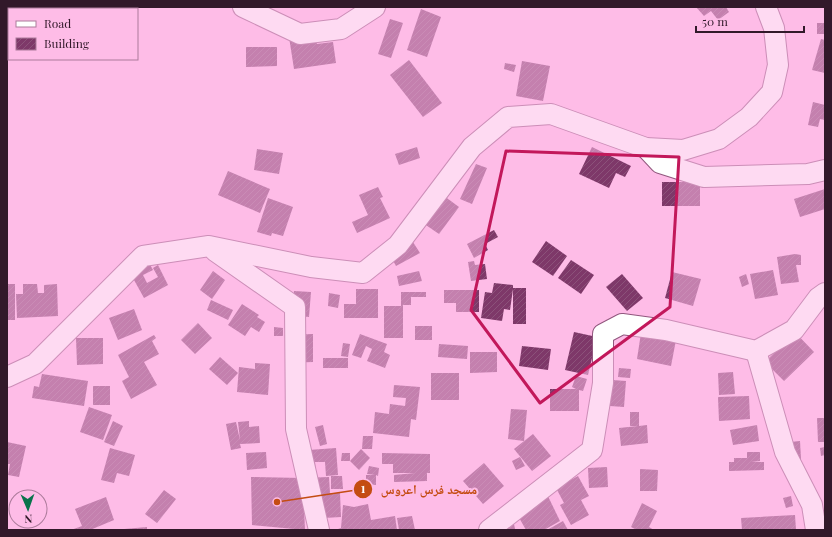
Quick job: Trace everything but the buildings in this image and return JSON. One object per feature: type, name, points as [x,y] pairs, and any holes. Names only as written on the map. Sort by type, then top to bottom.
[{"type":"street","points":[[243,7],[300,34],[341,29],[374,7]]},
{"type":"street","points":[[7,377],[35,364],[143,256],[209,246],[311,267],[363,273],[398,245],[472,147],[508,117],[551,114],[646,148],[683,150],[719,139],[750,117],[772,92],[778,65],[774,28],[766,7]]},
{"type":"street","points":[[646,148],[660,163],[704,177],[808,174],[825,170]]},
{"type":"street","points":[[209,246],[295,307],[296,429],[320,530]]},
{"type":"street","points":[[489,530],[592,450],[603,383],[603,334],[622,324],[666,330],[756,351],[794,330],[818,298],[825,293]]},
{"type":"street","points":[[756,351],[785,452],[812,505],[816,530]]},
{"type":"highlighted area","points":[[506,151],[679,157],[670,307],[540,403],[471,310]]},
{"type":"place","name":"مسجد فرس اعروس","points":[[277,502]]}]
